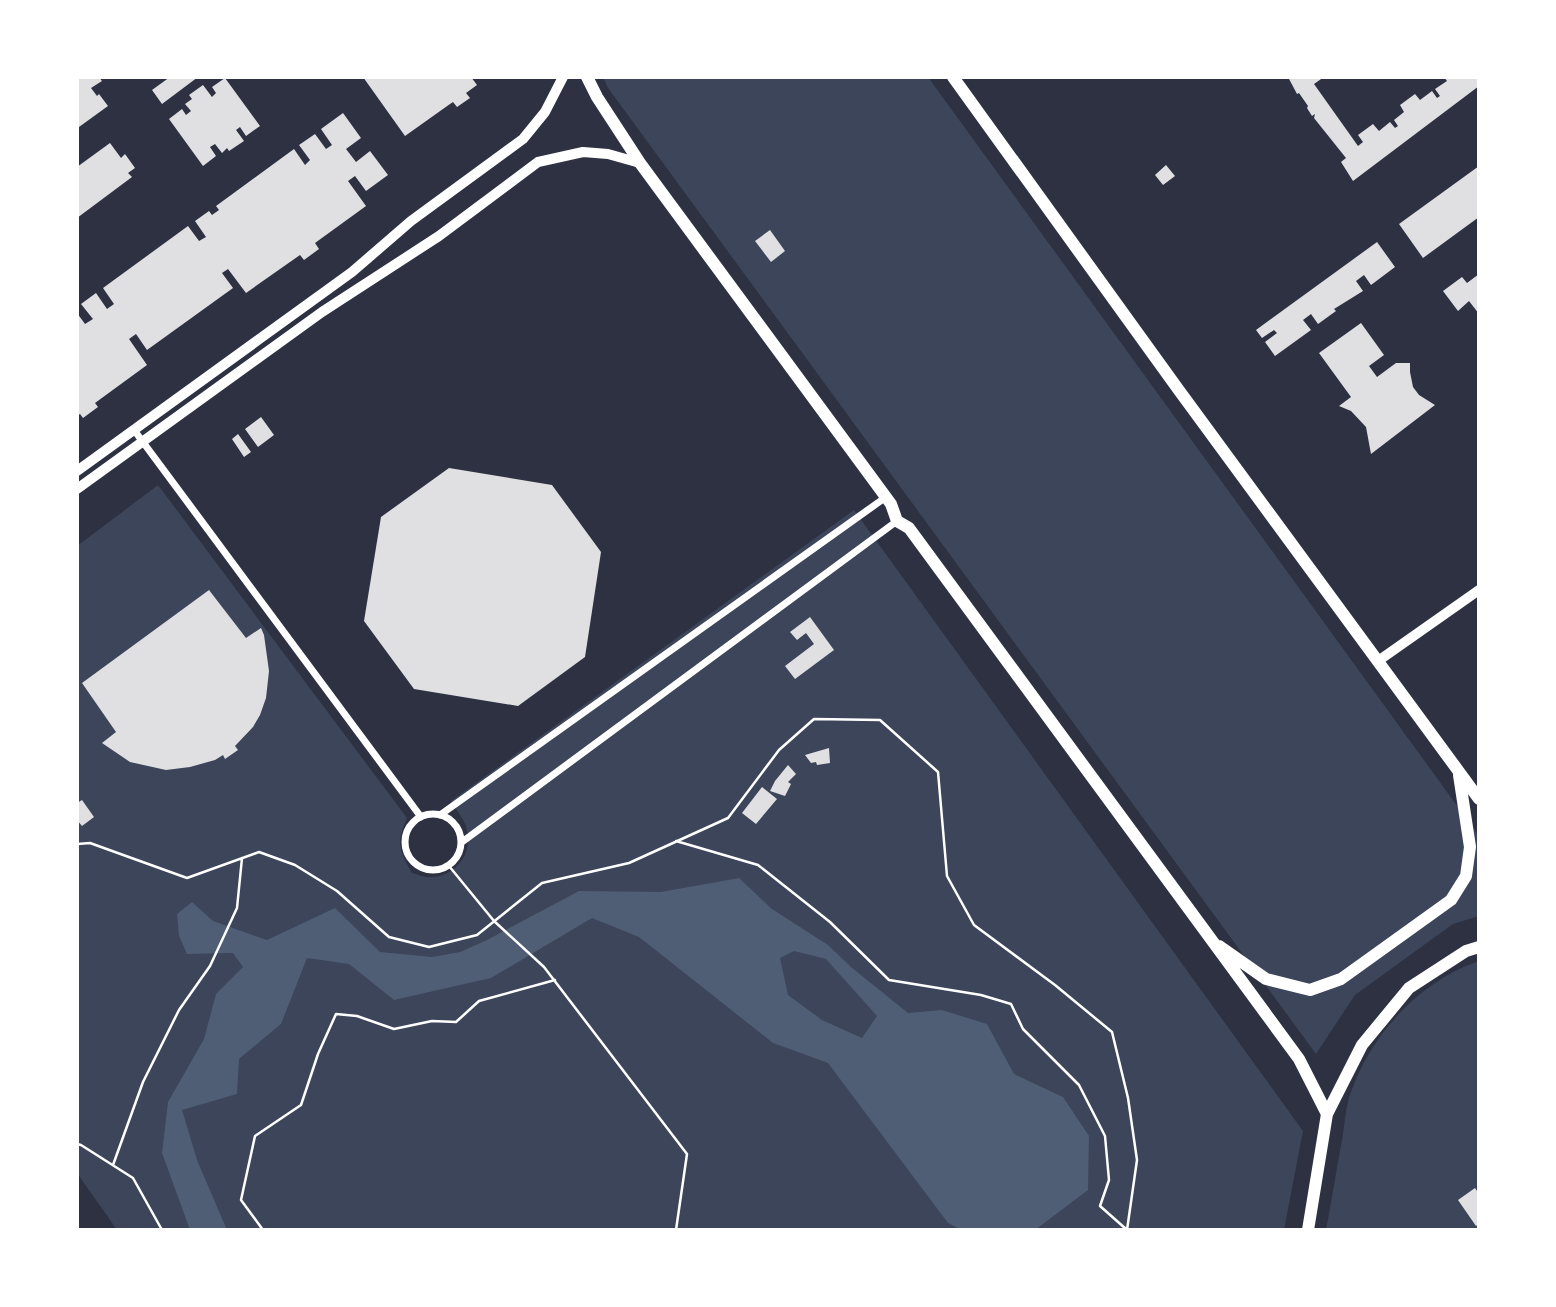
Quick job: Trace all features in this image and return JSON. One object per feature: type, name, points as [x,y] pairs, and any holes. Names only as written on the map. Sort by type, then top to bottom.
[{"type":"main road","points":[[587,77],[640,163],[886,497],[897,521],[909,528],[1299,1059],[1327,1114]]},
{"type":"main road","points":[[953,77],[1163,369],[1479,799]]},
{"type":"main road","points":[[1210,940],[1266,979],[1310,990],[1341,979],[1451,900],[1466,876],[1470,847],[1458,770]]},
{"type":"main road","points":[[1308,1230],[1327,1114],[1362,1045],[1409,988],[1466,951],[1479,947]]},
{"type":"street","points":[[77,471],[352,272],[411,221],[523,139],[545,112],[563,77]]},
{"type":"street","points":[[77,489],[322,312],[439,236],[538,162],[583,152],[608,154],[640,163]]},
{"type":"street","points":[[134,430],[422,817]]},
{"type":"street","points":[[886,497],[440,815],[422,817],[408,830],[405,839],[409,857],[415,864],[432,871],[449,866],[456,859],[462,842],[897,521]]},
{"type":"street","points":[[1378,661],[1479,590]]},
{"type":"street","points":[[440,815],[456,825],[462,842]]},
{"type":"path","points":[[77,844],[90,843],[187,878],[259,852],[295,865],[337,891],[389,937],[429,947],[477,935],[542,883],[629,863],[728,818],[779,750],[814,719],[880,720],[938,772],[947,876],[974,925],[1055,985],[1112,1032],[1128,1098],[1137,1160],[1127,1230]]},
{"type":"path","points":[[676,841],[758,865],[830,922],[889,980],[981,995],[1011,1004],[1023,1029],[1079,1085],[1105,1136],[1110,1180],[1100,1206],[1127,1230]]},
{"type":"path","points":[[113,1165],[143,1082],[179,1010],[210,965],[237,908],[242,858]]},
{"type":"path","points":[[449,866],[494,921],[555,980],[687,1154],[676,1230]]},
{"type":"path","points":[[263,1230],[241,1200],[256,1136],[301,1105],[318,1054],[336,1014],[357,1016],[394,1029],[432,1021],[456,1023],[479,1001],[555,980]]},
{"type":"path","points":[[77,1144],[133,1178],[162,1230]]},
{"type":"shaded area","points":[[603,77],[928,77],[1479,836],[1479,916],[1453,924],[1355,995],[1316,1054],[608,88]]},
{"type":"shaded area","points":[[158,485],[407,818],[400,840],[404,858],[412,873],[428,877],[437,877],[453,869],[467,848],[466,826],[451,801],[854,510],[1303,1131],[1284,1230],[117,1230],[77,1173],[77,546]]},
{"type":"shaded area","points":[[739,878],[772,909],[828,945],[908,1013],[942,1010],[987,1024],[1014,1074],[1063,1097],[1089,1136],[1088,1190],[1035,1230],[962,1230],[948,1223],[828,1063],[773,1043],[639,937],[592,918],[491,978],[394,1000],[349,964],[307,958],[281,1024],[239,1059],[237,1094],[182,1110],[197,1160],[227,1230],[190,1230],[162,1153],[168,1102],[204,1039],[216,994],[243,967],[233,953],[187,954],[179,936],[177,914],[192,902],[213,921],[267,940],[335,908],[380,952],[432,957],[460,952],[487,940],[579,891],[661,892]],"holes":[[[794,951],[826,959],[877,1016],[862,1038],[822,1020],[788,995],[780,958]]]},
{"type":"shaded area","points":[[1479,961],[1479,1230],[1326,1230],[1348,1102],[1360,1070],[1385,1030],[1418,996],[1457,970]]},
{"type":"building","points":[[77,77],[99,77],[102,81],[91,88],[108,106],[79,127],[77,125]]},
{"type":"building","points":[[170,77],[198,77],[162,104],[152,90]]},
{"type":"building","points":[[363,77],[471,77],[477,85],[466,93],[470,98],[457,107],[453,102],[405,136]]},
{"type":"building","points":[[1288,77],[1324,77],[1314,84],[1358,146],[1363,142],[1358,135],[1373,124],[1379,131],[1390,122],[1395,128],[1398,126],[1394,120],[1404,112],[1400,105],[1415,94],[1420,100],[1432,91],[1437,98],[1440,96],[1435,89],[1447,81],[1444,77],[1479,77],[1479,86],[1353,181],[1341,162],[1346,158],[1314,118],[1315,114],[1312,116]]},
{"type":"building","points":[[225,78],[260,126],[246,136],[240,127],[236,130],[244,141],[229,151],[227,148],[222,153],[215,144],[210,147],[216,156],[203,166],[169,119],[182,109],[186,115],[191,111],[185,104],[192,99],[189,95],[203,85],[212,97],[216,93],[212,87]]},
{"type":"building","points":[[343,113],[361,138],[346,149],[356,162],[370,151],[388,175],[366,191],[355,176],[348,181],[366,206],[315,243],[319,249],[304,260],[300,255],[246,293],[228,269],[222,273],[233,288],[147,350],[136,334],[129,339],[147,365],[95,403],[98,407],[83,418],[80,414],[77,416],[77,313],[85,324],[93,319],[81,304],[96,293],[107,309],[114,304],[103,288],[188,226],[199,241],[206,237],[195,221],[209,211],[212,215],[219,210],[216,206],[294,149],[305,165],[310,160],[299,145],[315,134],[326,149],[332,145],[321,129]]},
{"type":"building","points":[[110,143],[121,158],[125,154],[135,168],[128,173],[132,177],[77,218],[77,167]]},
{"type":"building","points":[[1166,165],[1175,176],[1163,185],[1155,175]]},
{"type":"building","points":[[1479,166],[1479,217],[1423,258],[1399,224]]},
{"type":"building","points":[[770,230],[785,251],[771,262],[755,241]]},
{"type":"building","points":[[1377,242],[1395,267],[1371,285],[1364,275],[1356,281],[1363,291],[1334,309],[1336,311],[1318,324],[1311,314],[1303,320],[1311,330],[1275,356],[1265,342],[1277,333],[1274,330],[1262,338],[1256,330]]},
{"type":"building","points":[[1479,274],[1479,314],[1469,301],[1458,311],[1443,291],[1462,277],[1467,283]]},
{"type":"building","points":[[1361,323],[1384,355],[1369,366],[1377,377],[1396,363],[1410,363],[1413,387],[1419,395],[1435,405],[1371,454],[1366,427],[1351,411],[1339,406],[1351,397],[1319,353]]},
{"type":"building","points":[[261,417],[274,435],[258,447],[245,429]]},
{"type":"building","points":[[238,434],[251,452],[244,457],[232,439]]},
{"type":"building","points":[[449,468],[552,485],[601,552],[585,657],[518,706],[414,689],[364,621],[381,517]]},
{"type":"building","points":[[209,590],[246,638],[261,628],[264,635],[269,671],[266,698],[260,715],[235,746],[238,750],[225,759],[223,755],[190,767],[166,770],[130,762],[102,743],[116,732],[82,683]]},
{"type":"building","points":[[810,617],[834,650],[795,679],[785,666],[814,644],[806,633],[797,640],[790,632]]},
{"type":"building","points":[[829,748],[830,763],[817,765],[816,762],[811,763],[805,755]]},
{"type":"building","points":[[788,765],[796,774],[788,782],[791,784],[785,796],[770,791],[775,781]]},
{"type":"building","points":[[762,787],[777,799],[756,824],[742,813]]},
{"type":"building","points":[[82,800],[94,817],[82,826],[77,820],[77,803]]},
{"type":"building","points":[[1475,1188],[1479,1194],[1479,1224],[1476,1226],[1458,1200]]}]
